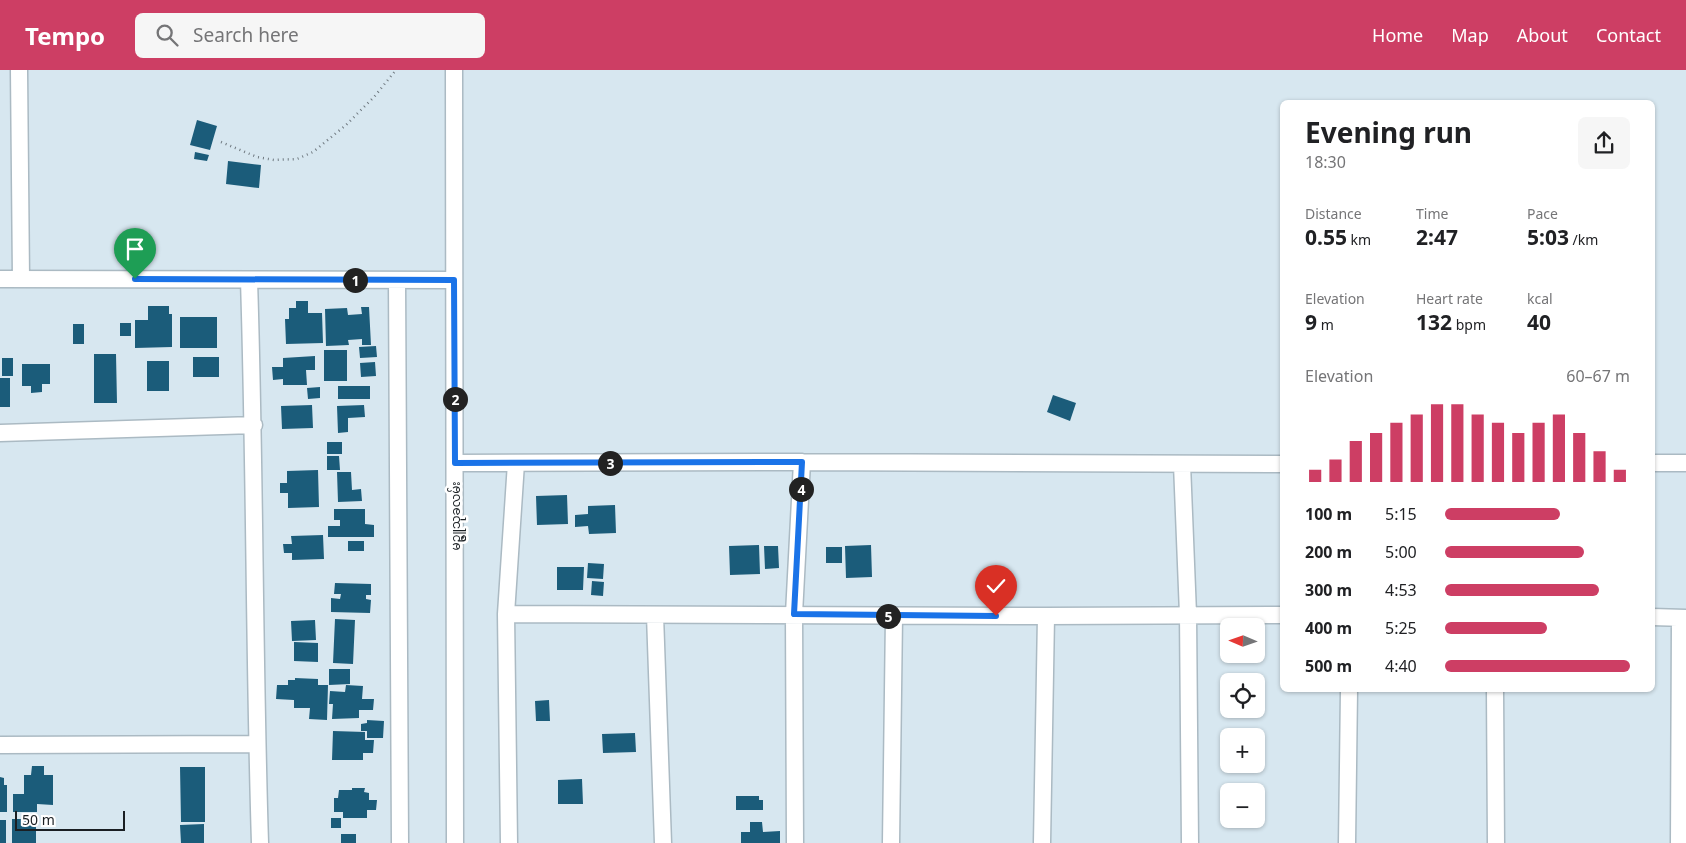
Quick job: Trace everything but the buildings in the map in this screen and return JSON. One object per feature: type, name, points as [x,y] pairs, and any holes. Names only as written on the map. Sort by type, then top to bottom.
[{"type":"street","points":[[19,70],[21,279]]},
{"type":"street","name":"မဥ္ဇူသုခလမ်း","points":[[454,70],[455,843]]},
{"type":"street","points":[[0,279],[454,280]]},
{"type":"street","points":[[249,280],[254,425],[257,744],[260,843]]},
{"type":"street","points":[[397,280],[400,843]]},
{"type":"street","points":[[0,433],[254,425]]},
{"type":"street","points":[[795,843],[794,614],[802,462]]},
{"type":"street","points":[[455,463],[1280,464]]},
{"type":"street","points":[[509,843],[506,614],[516,463]]},
{"type":"street","points":[[1655,463],[1686,463]]},
{"type":"street","points":[[1182,464],[1188,614],[1190,843]]},
{"type":"street","points":[[506,614],[894,616],[1280,615]]},
{"type":"street","points":[[655,615],[663,843]]},
{"type":"street","points":[[891,843],[894,616]]},
{"type":"street","points":[[1042,843],[1046,616]]},
{"type":"street","points":[[1655,617],[1683,618],[1679,843]]},
{"type":"street","points":[[1347,843],[1349,692]]},
{"type":"street","points":[[1494,692],[1496,843]]},
{"type":"street","points":[[0,745],[257,744]]},
{"type":"path","points":[[221,142],[258,157],[274,160],[297,159],[313,152],[346,125],[374,97],[396,70]]},
{"type":"route","points":[[135,279],[454,280],[455,463],[802,462],[794,614],[996,616]]}]
